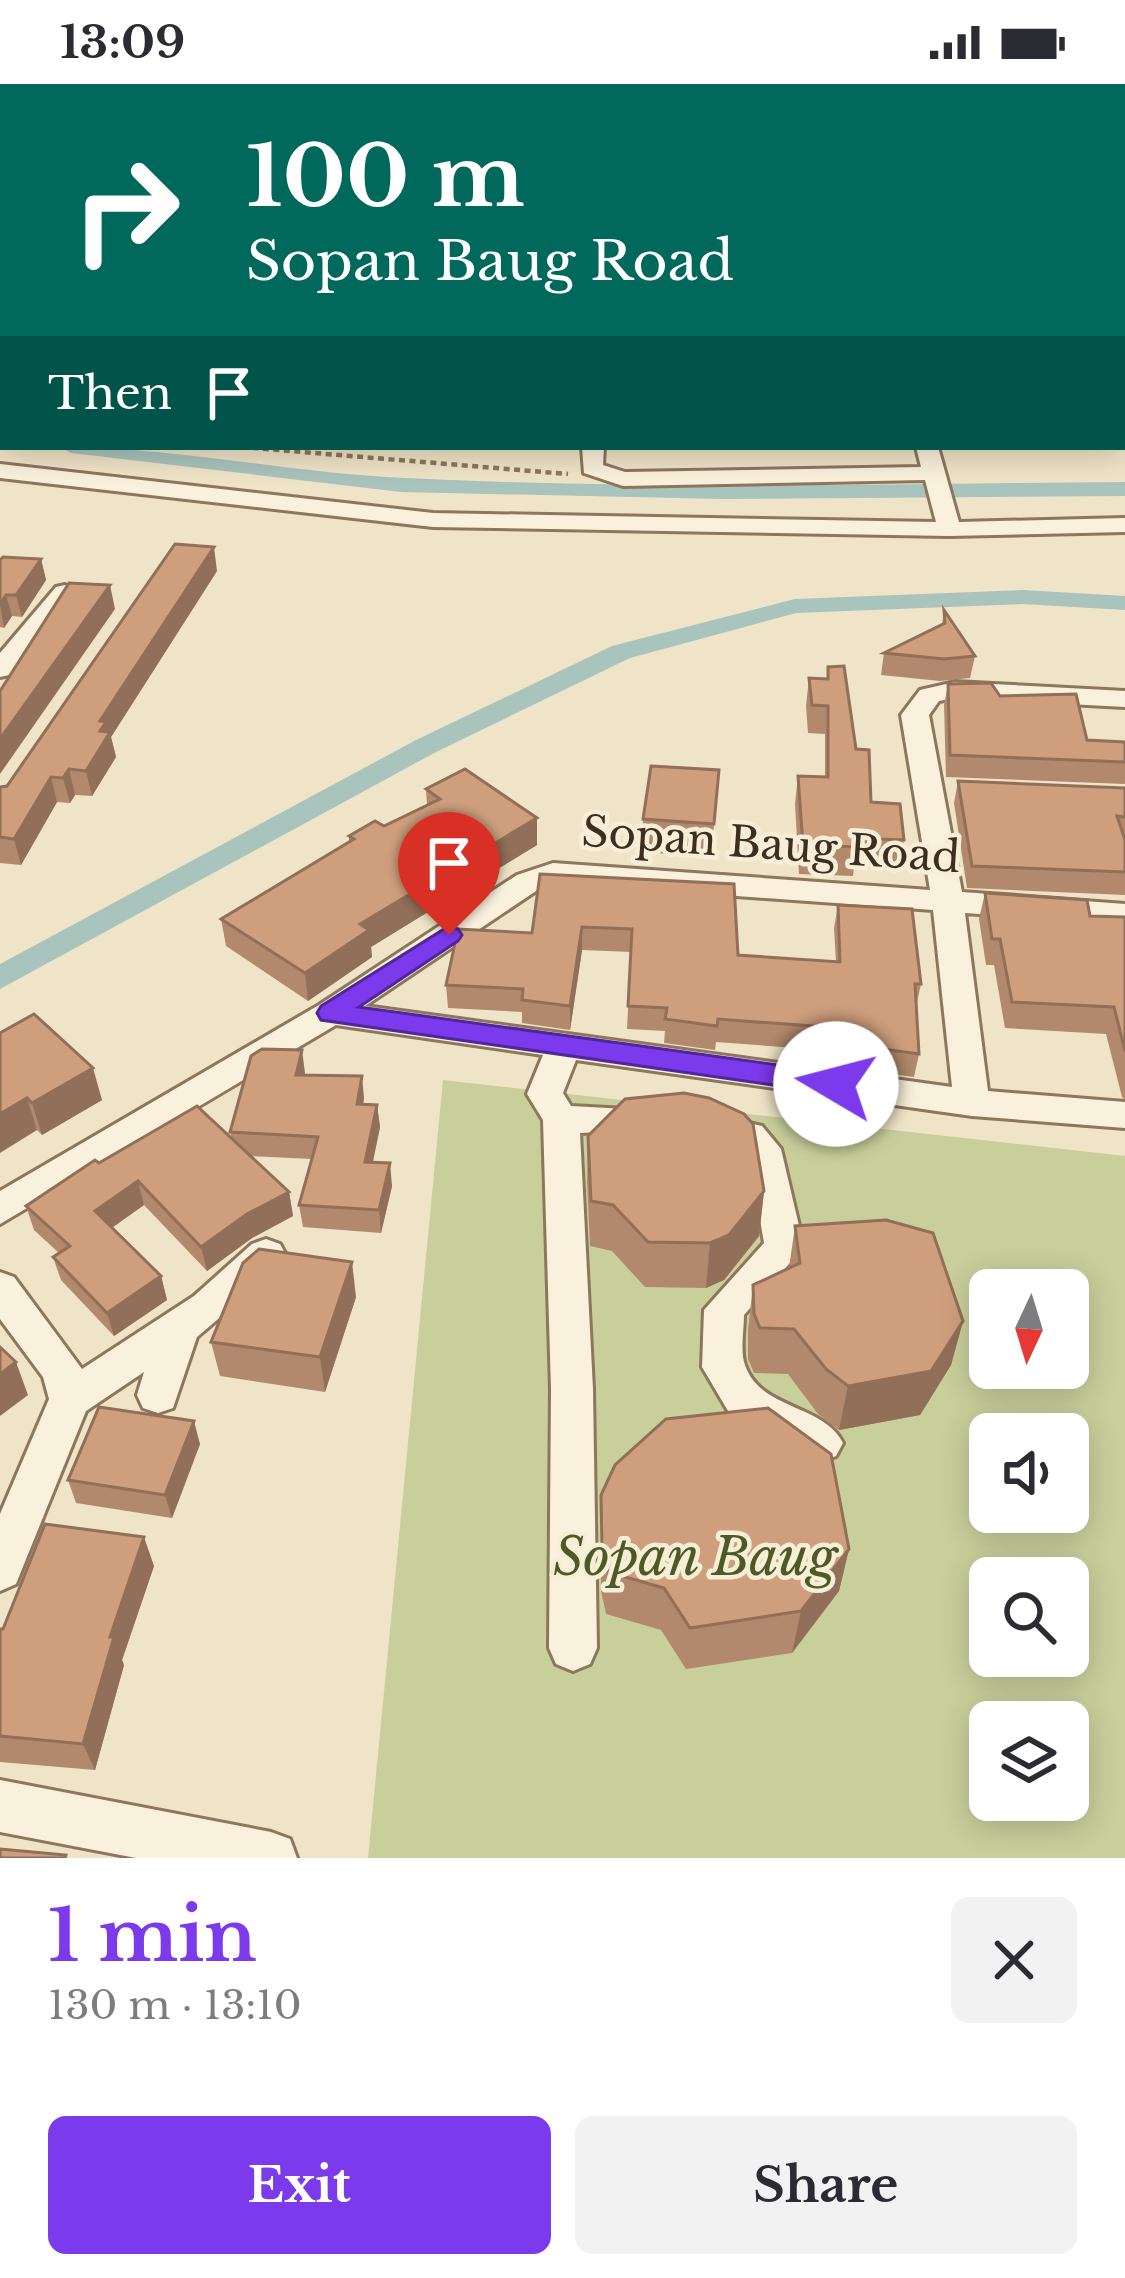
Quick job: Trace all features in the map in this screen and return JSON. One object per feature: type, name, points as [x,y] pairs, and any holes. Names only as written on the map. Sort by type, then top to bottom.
[{"type":"street","points":[[593,450],[592,468],[602,474],[655,480],[933,477]]},
{"type":"street","points":[[928,450],[947,522]]},
{"type":"street","points":[[0,471],[433,520],[1125,525]]},
{"type":"street","points":[[0,669],[65,592]]},
{"type":"street","points":[[972,1103],[938,789],[915,715],[919,702],[932,692],[1125,699]]},
{"type":"street","name":"Sopan Baug Road","points":[[0,1209],[331,1013],[528,882],[553,873],[1125,914]]},
{"type":"street","points":[[331,1013],[972,1103],[1125,1115]]},
{"type":"street","points":[[564,1046],[545,1094],[562,1118],[572,1389],[573,1648]]},
{"type":"street","points":[[562,1118],[685,1121],[749,1136],[768,1159],[784,1247],[724,1310],[723,1366],[746,1403],[821,1443]]},
{"type":"street","points":[[0,1569],[70,1399],[208,1308],[269,1252]]},
{"type":"street","points":[[0,1288],[62,1370],[70,1399]]},
{"type":"street","points":[[158,1395],[180,1326]]},
{"type":"street","points":[[0,1806],[271,1858]]},
{"type":"path","points":[[275,450],[506,471],[602,474]]},
{"type":"green space","name":"Sopan Baug","points":[[443,1080],[1125,1156],[1125,1858],[368,1858]]},
{"type":"building","points":[[175,544],[214,547],[100,721],[106,722],[100,731],[110,732],[86,771],[69,769],[63,778],[51,777],[14,839],[0,837],[0,787],[7,786]]},
{"type":"building","points":[[41,559],[16,595],[6,595],[0,604],[0,560]]},
{"type":"building","points":[[69,583],[110,585],[0,739],[0,691]]},
{"type":"building","points":[[944,610],[975,656],[944,659],[884,653],[945,623]]},
{"type":"building","points":[[844,666],[856,749],[869,750],[871,802],[900,804],[904,840],[856,838],[857,847],[803,845],[798,776],[828,777],[828,706],[812,705],[809,678],[828,679],[828,667]]},
{"type":"building","points":[[991,683],[1000,696],[1076,694],[1087,740],[1125,742],[1125,762],[950,755],[948,684]]},
{"type":"building","points":[[651,766],[719,770],[714,824],[643,819]]},
{"type":"building","points":[[465,769],[537,818],[360,924],[369,930],[305,973],[221,919],[354,839],[349,836],[375,821],[384,826],[440,799],[426,789]]},
{"type":"building","points":[[958,781],[1125,788],[1125,817],[1117,816],[1125,840],[1125,872],[972,866]]},
{"type":"building","points":[[540,874],[734,884],[738,955],[840,962],[838,905],[912,909],[921,984],[915,984],[919,1054],[825,1041],[826,1027],[718,1019],[717,1026],[665,1019],[667,1008],[628,1006],[632,929],[582,927],[570,1006],[522,1000],[523,989],[446,985],[458,929],[532,933]]},
{"type":"building","points":[[985,893],[1087,900],[1090,916],[1125,917],[1125,1051],[1114,1007],[1012,1002],[1000,939],[992,939]]},
{"type":"building","points":[[34,1014],[93,1068],[32,1103],[27,1098],[0,1114],[0,1033]]},
{"type":"building","points":[[262,1049],[302,1050],[296,1075],[362,1076],[357,1104],[377,1105],[365,1162],[390,1163],[379,1210],[299,1205],[318,1137],[230,1132],[251,1056]]},
{"type":"building","points":[[684,1093],[709,1098],[744,1114],[753,1124],[764,1191],[729,1235],[710,1243],[648,1242],[613,1205],[591,1201],[588,1136],[625,1099]]},
{"type":"building","points":[[197,1106],[289,1192],[247,1214],[201,1247],[138,1181],[95,1211],[161,1276],[107,1313],[53,1257],[70,1246],[26,1206],[95,1160],[99,1163]]},
{"type":"building","points":[[886,1220],[933,1233],[963,1321],[931,1371],[848,1386],[826,1369],[794,1329],[760,1328],[754,1314],[753,1285],[800,1263],[795,1226]]},
{"type":"building","points":[[259,1249],[352,1262],[320,1357],[211,1342],[243,1263]]},
{"type":"building","points":[[0,1347],[16,1362],[0,1374]]},
{"type":"building","points":[[99,1407],[194,1421],[165,1495],[68,1480]]},
{"type":"building","points":[[768,1408],[831,1454],[849,1549],[801,1611],[690,1628],[664,1588],[608,1572],[602,1549],[601,1495],[615,1465],[666,1419]]},
{"type":"building","points":[[45,1524],[144,1537],[110,1637],[114,1637],[83,1744],[0,1736],[0,1629]]},
{"type":"building","points":[[0,1849],[66,1855],[0,1858]]},
{"type":"waterway","points":[[97,450],[401,485],[722,492],[1125,489]]},
{"type":"waterway","points":[[0,978],[426,746],[621,652],[795,606],[1023,597],[1125,603]]},
{"type":"route","points":[[449,935],[331,1013],[836,1084]]}]
